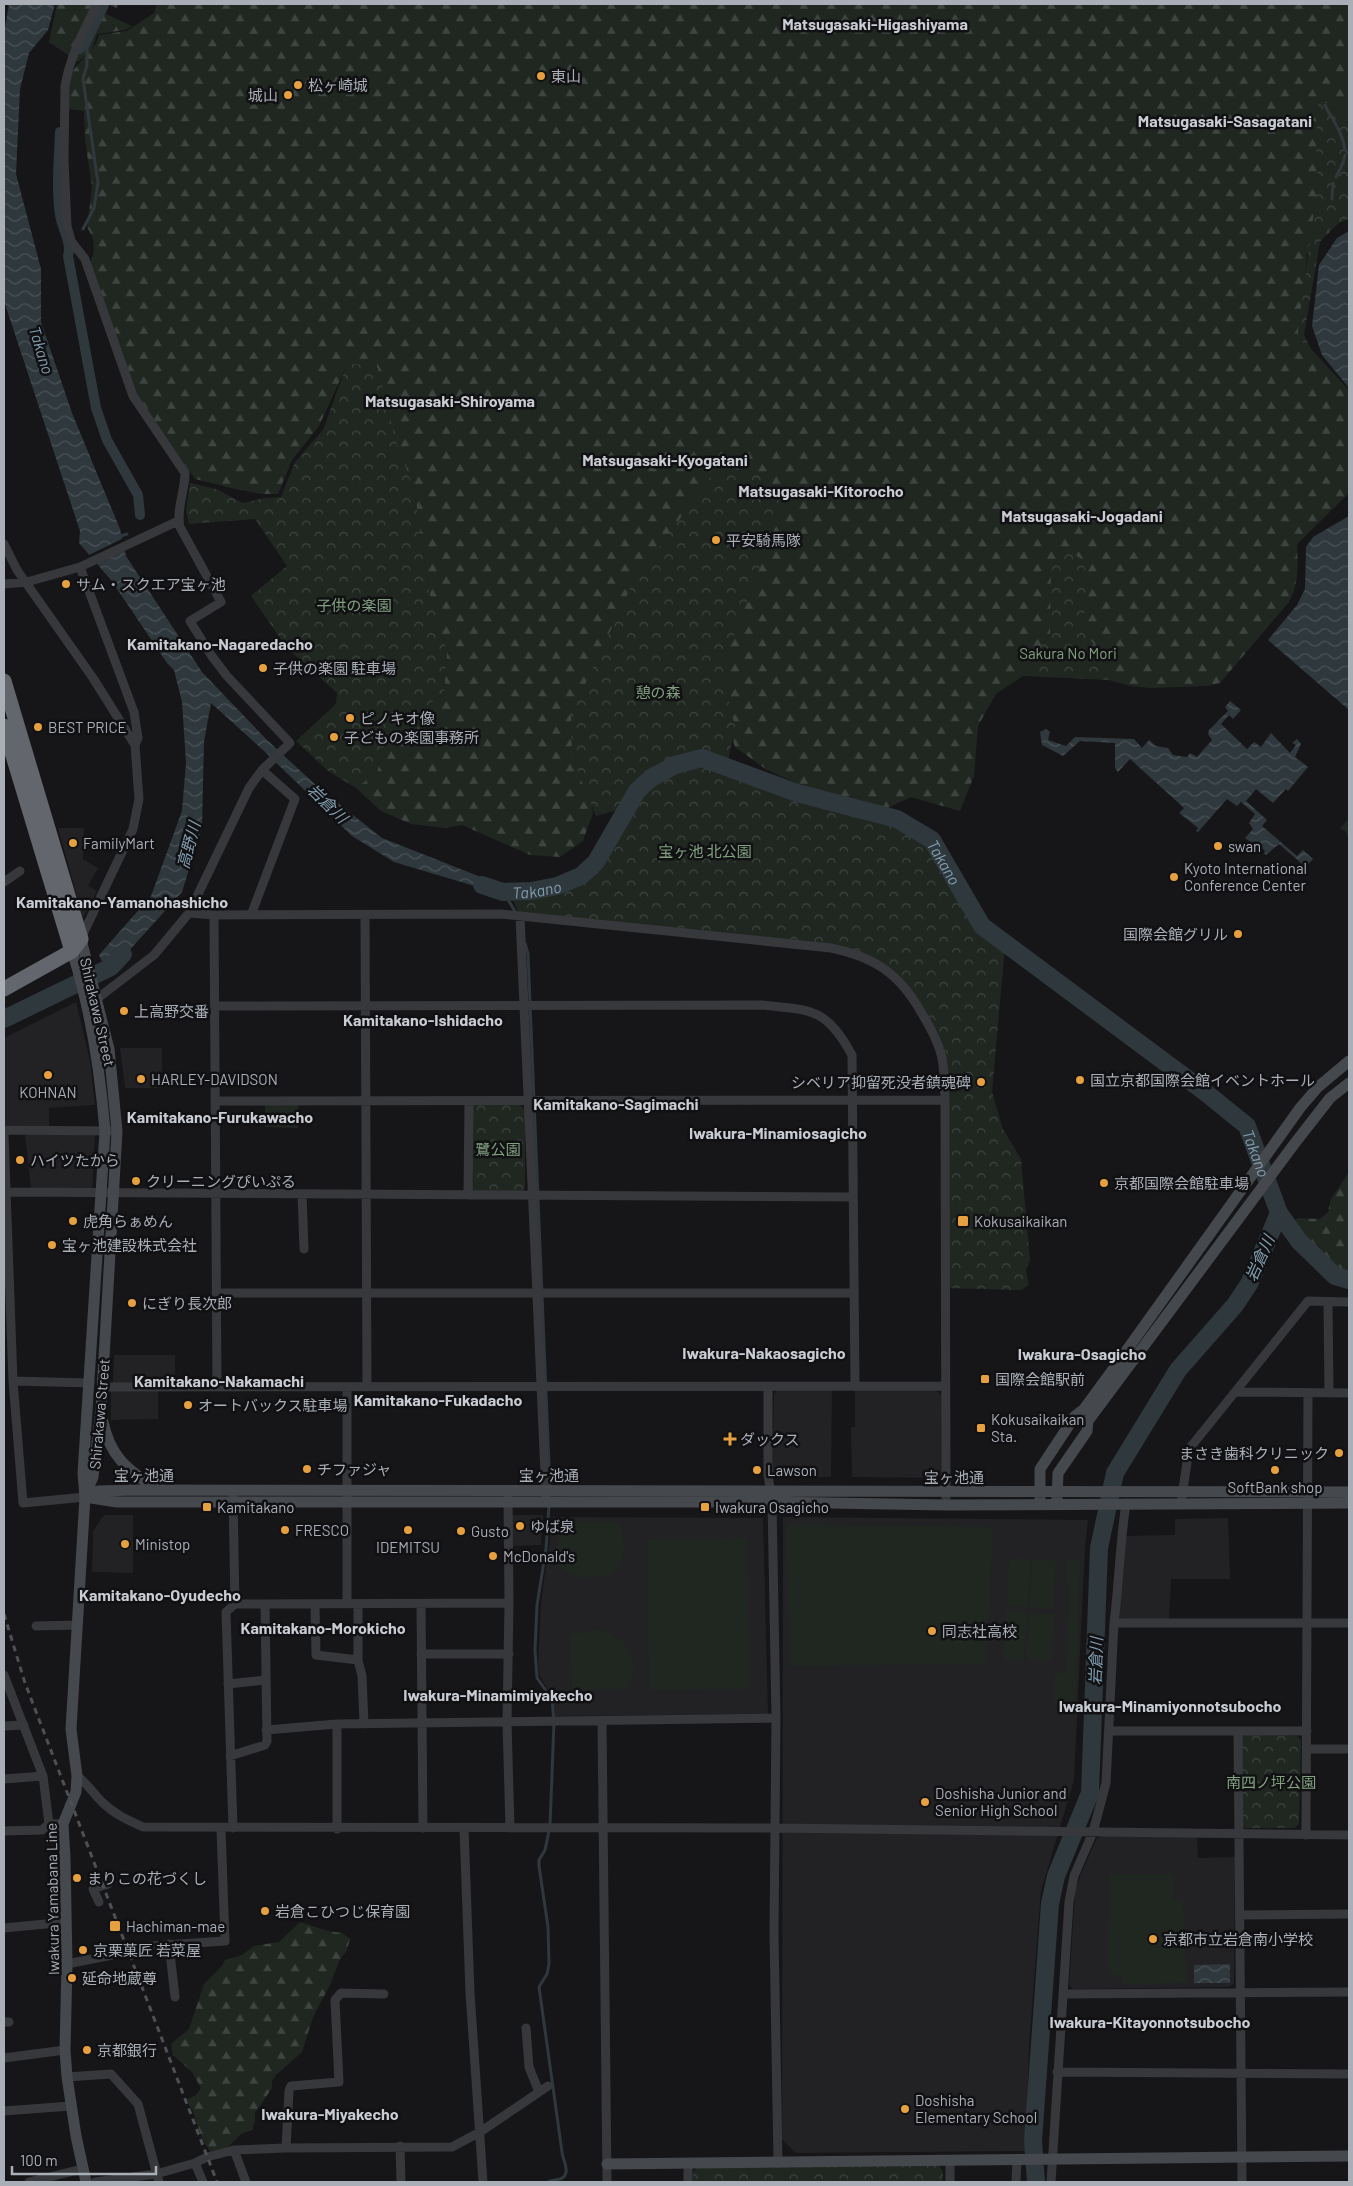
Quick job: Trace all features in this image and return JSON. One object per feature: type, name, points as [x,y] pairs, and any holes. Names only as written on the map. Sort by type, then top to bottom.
[{"type":"highway","name":"Shirakawa Street","points":[[4,680],[78,949]]},
{"type":"highway","name":"Shirakawa Street","points":[[4,726],[78,949]]},
{"type":"highway","points":[[4,989],[78,949]]},
{"type":"street","points":[[96,993],[154,955],[189,913],[250,788],[262,770],[290,743],[227,676],[210,655],[190,621],[220,602],[178,521],[185,486],[185,473],[133,396],[85,259],[72,243],[67,226],[64,160],[67,74],[73,62],[73,51],[97,4]]},
{"type":"street","points":[[4,584],[27,582],[82,566],[178,521]]},
{"type":"street","points":[[4,544],[17,570],[93,678],[134,745],[139,799],[133,829],[84,929],[78,949]]},
{"type":"street","points":[[82,566],[134,712],[138,738],[134,745]]},
{"type":"street","points":[[251,915],[295,799],[262,770]]},
{"type":"street","points":[[4,882],[20,871]]},
{"type":"street","points":[[189,913],[214,915],[501,914],[831,948],[870,959],[900,981],[912,995],[930,1027],[941,1055],[945,1100],[946,1505]]},
{"type":"street","points":[[214,915],[217,1387]]},
{"type":"street","points":[[365,915],[367,1386]]},
{"type":"street","points":[[520,917],[546,1502]]},
{"type":"street","name":"Shirakawa Street","points":[[78,949],[96,993],[110,1049],[117,1131],[108,1193],[90,1383],[83,1473],[85,1497]]},
{"type":"street","name":"Shirakawa Street","points":[[78,949],[101,1080],[108,1193],[101,1410],[93,1477],[85,1497]]},
{"type":"street","points":[[215,1006],[365,1004],[524,1006],[762,1005],[802,1009],[824,1017],[840,1032],[852,1055],[855,1386]]},
{"type":"street","points":[[1040,1498],[1040,1469],[1075,1416],[1084,1409],[1280,1135],[1318,1087],[1349,1061]]},
{"type":"street","points":[[1057,1498],[1058,1473],[1087,1431],[1088,1421],[1288,1152],[1330,1098],[1349,1083]]},
{"type":"street","points":[[215,1101],[945,1100]]},
{"type":"street","points":[[468,1195],[469,1101]]},
{"type":"street","points":[[4,1130],[117,1131]]},
{"type":"street","points":[[4,1135],[6,1275],[22,1503],[85,1497]]},
{"type":"street","points":[[6,1192],[853,1197]]},
{"type":"street","points":[[302,1194],[304,1249]]},
{"type":"street","points":[[216,1293],[854,1293]]},
{"type":"street","points":[[1182,1498],[1189,1449],[1308,1301],[1349,1302]]},
{"type":"street","points":[[1328,1302],[1329,1393]]},
{"type":"street","points":[[13,1381],[90,1383]]},
{"type":"street","points":[[768,1386],[776,1718],[774,1933],[778,2162]]},
{"type":"street","points":[[102,1387],[946,1386]]},
{"type":"street","points":[[347,1387],[348,1604]]},
{"type":"street","points":[[1235,1392],[1349,1393]]},
{"type":"street","points":[[1306,1835],[1308,1393]]},
{"type":"street","points":[[101,1410],[106,1436],[113,1452],[125,1467],[157,1490]]},
{"type":"street","points":[[233,1490],[235,1604]]},
{"type":"street","name":"宝ヶ池通","points":[[85,1497],[98,1491],[233,1490],[508,1503],[946,1492],[1040,1498],[1308,1498],[1349,1503]]},
{"type":"street","points":[[508,1490],[510,1603],[507,1722],[510,1828]]},
{"type":"street","name":"宝ヶ池通","points":[[85,1497],[117,1502],[233,1503],[347,1495],[546,1490],[770,1496],[946,1505],[1040,1498]]},
{"type":"street","name":"宝ヶ池通","points":[[1308,1498],[1349,1492]]},
{"type":"street","name":"Iwakura Yamabana Line","points":[[85,1497],[72,1729],[77,1776],[76,1792],[63,1824],[66,1858],[67,1964],[65,2050],[70,2106],[86,2182]]},
{"type":"street","points":[[1050,2182],[1069,1902],[1074,1876],[1093,1832],[1106,1783],[1114,1623],[1124,1499]]},
{"type":"street","points":[[233,1828],[226,1612],[235,1604],[510,1603]]},
{"type":"street","points":[[230,1756],[266,1745],[267,1741],[265,1604]]},
{"type":"street","points":[[315,1604],[316,1655],[358,1660]]},
{"type":"street","points":[[358,1604],[358,1660],[362,1676],[364,1724]]},
{"type":"street","points":[[421,1604],[423,1828]]},
{"type":"street","points":[[1114,1623],[1349,1623]]},
{"type":"street","points":[[36,1626],[77,1626]]},
{"type":"street","points":[[421,1654],[508,1654]]},
{"type":"street","points":[[4,1676],[43,1776],[49,1824]]},
{"type":"street","points":[[228,1684],[266,1680]]},
{"type":"street","points":[[266,1730],[337,1724],[776,1718]]},
{"type":"street","points":[[602,1721],[607,2182]]},
{"type":"street","points":[[337,1724],[337,1829]]},
{"type":"street","points":[[4,1726],[24,1725]]},
{"type":"street","points":[[1110,1731],[1307,1731]]},
{"type":"street","points":[[1238,1731],[1242,2182]]},
{"type":"street","points":[[1307,1749],[1346,1750]]},
{"type":"street","points":[[4,1779],[43,1776]]},
{"type":"street","points":[[77,1776],[89,1784],[102,1802],[120,1817],[143,1827],[337,1829],[775,1828],[1349,1835]]},
{"type":"street","points":[[4,1831],[42,1830],[49,1824],[63,1824]]},
{"type":"street","points":[[67,1964],[112,1955],[135,1947],[225,1941],[221,1828]]},
{"type":"street","points":[[464,1828],[470,1993],[483,2182]]},
{"type":"street","points":[[99,1902],[93,1889],[108,1884]]},
{"type":"street","points":[[1240,1915],[1349,1914]]},
{"type":"street","points":[[4,1928],[66,1922]]},
{"type":"street","points":[[169,1944],[175,1997]]},
{"type":"street","points":[[1064,1994],[1349,1992]]},
{"type":"street","points":[[286,2148],[289,2091],[291,2086],[339,2082],[335,2000],[341,1993],[384,1994]]},
{"type":"street","points":[[526,2028],[529,2067],[539,2092]]},
{"type":"street","points":[[4,2058],[65,2050]]},
{"type":"street","points":[[1057,2072],[1349,2074]]},
{"type":"street","points":[[67,2078],[111,2074],[138,2104],[157,2178]]},
{"type":"street","points":[[95,2182],[157,2178],[207,2157],[234,2150],[400,2146],[452,2147],[480,2132],[548,2086]]},
{"type":"street","points":[[4,2111],[70,2106]]},
{"type":"street","points":[[400,2146],[401,2182]]},
{"type":"street","points":[[234,2150],[246,2182]]},
{"type":"street","points":[[607,2164],[1349,2156]]},
{"type":"street","points":[[1016,2182],[1017,2159]]},
{"type":"street","points":[[950,2160],[950,2182]]},
{"type":"street","points":[[195,2163],[203,2182]]},
{"type":"street","points":[[688,2163],[688,2182]]},
{"type":"street","points":[[29,2182],[82,2169]]},
{"type":"shaded area","points":[[58,828],[84,828],[83,859],[98,868],[88,886],[97,891],[83,918]]},
{"type":"shaded area","name":"KOHNAN","points":[[76,1002],[90,1061],[95,1105],[49,1108],[49,1126],[4,1125],[4,1038]]},
{"type":"shaded area","points":[[120,1048],[162,1048],[162,1088],[125,1088]]},
{"type":"shaded area","points":[[25,1134],[95,1134],[92,1191],[31,1188]]},
{"type":"shaded area","points":[[114,1355],[175,1355],[175,1383],[113,1383]]},
{"type":"shaded area","points":[[855,1389],[935,1390],[941,1395],[941,1478],[852,1477],[851,1427],[855,1427]]},
{"type":"shaded area","points":[[158,1390],[158,1419],[111,1420],[111,1391]]},
{"type":"shaded area","points":[[777,1390],[832,1390],[831,1477],[772,1477],[774,1395]]},
{"type":"shaded area","points":[[104,1515],[133,1515],[133,1573],[92,1572],[93,1531]]},
{"type":"shaded area","points":[[512,1515],[543,1515],[541,1545],[512,1546]]},
{"type":"shaded area","points":[[553,1517],[763,1518],[768,1714],[555,1716],[553,1698],[539,1675],[538,1664],[541,1602]]},
{"type":"shaded area","name":"Doshisha Junior and Senior High School","points":[[783,1517],[1088,1520],[1085,1547],[1074,1780],[1041,1891],[1029,2046],[1026,2151],[796,2153],[782,2139]]},
{"type":"shaded area","points":[[1228,1518],[1230,1579],[1171,1579],[1169,1620],[1123,1620],[1119,1617],[1124,1536],[1175,1535],[1175,1519]]},
{"type":"shaded area","name":"京都市立岩倉南小学校","points":[[1104,1835],[1197,1837],[1198,1858],[1235,1857],[1234,1984],[1229,1987],[1072,1989],[1069,1985],[1075,1893],[1080,1876],[1097,1838]]},
{"type":"green space","points":[[57,4],[118,4],[117,8],[109,5],[106,14],[132,26],[125,30],[97,34],[92,50],[78,62],[49,42]]},
{"type":"green space","points":[[157,4],[1349,4],[1349,219],[1340,222],[1307,254],[1300,337],[1349,390],[1349,493],[1297,544],[1298,566],[1296,581],[1289,602],[1220,683],[1207,686],[1150,688],[1130,686],[1109,680],[1097,666],[1096,647],[1081,629],[1083,614],[1052,605],[1050,635],[1032,656],[1023,676],[996,694],[978,726],[974,776],[960,811],[911,797],[885,809],[837,801],[767,770],[735,747],[723,712],[581,746],[593,813],[583,841],[560,857],[530,855],[462,825],[444,828],[411,824],[381,811],[356,788],[377,772],[387,736],[444,693],[447,650],[429,592],[414,489],[396,442],[347,365],[319,426],[292,460],[278,494],[261,494],[195,479],[134,392],[94,276],[91,262],[94,251],[93,238],[87,227],[92,187],[85,140],[84,111],[68,109],[71,76],[76,67],[93,49],[99,35],[127,31],[154,13]]},
{"type":"green space","points":[[1333,102],[1349,118],[1349,218],[1332,226],[1320,242],[1304,335],[1311,349],[1297,338],[1318,181],[1316,148],[1318,104]]},
{"type":"green space","name":"子供の楽園","points":[[347,364],[377,365],[396,442],[414,489],[429,592],[447,650],[444,693],[387,736],[377,772],[356,788],[328,771],[296,741],[336,704],[337,693],[287,648],[251,596],[287,566],[255,519],[189,524],[186,510],[190,483],[216,489],[243,503],[264,498],[281,497],[295,462],[323,430]]},
{"type":"green space","name":"憩の森","points":[[731,468],[758,475],[777,488],[781,510],[724,663],[728,699],[735,726],[728,761],[698,753],[689,753],[672,760],[655,768],[641,780],[617,810],[596,816],[572,758],[571,714],[632,585],[710,477]]},
{"type":"green space","name":"Sakura No Mori","points":[[1072,553],[1086,562],[1089,609],[1083,614],[1081,629],[1096,647],[1097,666],[1109,680],[1023,676],[1032,656],[1050,635],[1051,566],[1062,556]]},
{"type":"green space","name":"宝ヶ池 北公園","points":[[701,760],[821,807],[831,805],[891,821],[922,837],[936,854],[980,925],[1005,946],[992,1092],[1003,1129],[1021,1159],[1030,1260],[1026,1270],[1029,1285],[1021,1290],[946,1288],[941,1055],[900,981],[850,952],[520,917],[511,894],[531,897],[578,886],[591,878],[606,858],[617,829],[642,788],[654,783],[661,776]]},
{"type":"green space","points":[[1349,819],[1349,839],[1346,832],[1340,828]]},
{"type":"green space","name":"鷺公園","points":[[476,1103],[519,1104],[525,1110],[525,1189],[522,1192],[475,1192],[471,1187],[471,1107]]},
{"type":"green space","points":[[265,1105],[298,1105],[298,1128],[265,1127]]},
{"type":"green space","points":[[1349,1172],[1349,1276],[1325,1258],[1293,1225],[1297,1218],[1320,1219],[1328,1212],[1331,1199]]},
{"type":"green space","points":[[560,1521],[619,1522],[625,1547],[619,1567],[606,1576],[579,1578],[556,1566]]},
{"type":"green space","points":[[786,1524],[993,1527],[986,1664],[790,1666]]},
{"type":"green space","points":[[747,1538],[749,1689],[649,1690],[647,1540]]},
{"type":"green space","points":[[1009,1559],[1030,1559],[1028,1607],[1007,1606]]},
{"type":"green space","points":[[1032,1559],[1056,1561],[1053,1609],[1030,1607]]},
{"type":"green space","points":[[1066,1560],[1080,1561],[1075,1707],[1054,1706],[1055,1673],[1066,1673],[1070,1584],[1065,1583]]},
{"type":"green space","points":[[1006,1610],[1028,1612],[1023,1660],[1004,1660]]},
{"type":"green space","points":[[1030,1612],[1054,1614],[1051,1660],[1026,1660]]},
{"type":"green space","points":[[600,1629],[624,1642],[636,1668],[627,1689],[572,1690],[570,1635]]},
{"type":"green space","name":"南四ノ坪公園","points":[[1244,1735],[1297,1736],[1301,1740],[1299,1823],[1295,1828],[1245,1828],[1241,1823],[1241,1738]]},
{"type":"green space","points":[[1109,1874],[1173,1874],[1173,1900],[1183,1900],[1186,1983],[1122,1984],[1122,1975],[1108,1975]]},
{"type":"green space","points":[[300,1922],[328,1931],[342,1933],[350,1939],[347,1950],[339,1961],[331,1983],[313,2017],[302,2052],[276,2075],[272,2081],[272,2088],[255,2113],[252,2130],[241,2134],[227,2148],[210,2151],[198,2129],[188,2101],[201,2088],[192,2072],[173,2055],[171,2044],[189,2029],[204,1984],[222,1966],[225,1960],[242,1955],[254,1946],[279,1942]]},
{"type":"green space","points":[[938,2164],[943,2172],[943,2182],[693,2182],[693,2172],[697,2168]]},
{"type":"water","points":[[9,4],[55,4],[48,30],[29,53],[20,89],[16,174],[41,269],[41,322],[72,413],[120,529],[126,556],[202,672],[266,739],[319,788],[382,838],[496,883],[508,896],[394,862],[352,836],[211,703],[204,742],[202,827],[182,892],[108,974],[99,955],[151,896],[182,811],[186,763],[182,702],[174,670],[167,663],[111,580],[79,543],[80,531],[4,301],[4,33]]},
{"type":"water","points":[[1349,231],[1349,388],[1322,355],[1312,326],[1319,265],[1337,238]]},
{"type":"water","points":[[1349,516],[1349,710],[1268,640],[1297,605],[1305,589],[1306,547],[1313,537]]},
{"type":"water","points":[[1230,701],[1241,710],[1233,719],[1229,715],[1221,724],[1247,749],[1254,742],[1261,747],[1271,733],[1290,753],[1296,745],[1292,743],[1297,739],[1301,744],[1295,757],[1308,767],[1288,791],[1286,789],[1273,803],[1256,789],[1246,801],[1267,820],[1262,826],[1297,856],[1303,850],[1313,859],[1304,869],[1300,866],[1301,863],[1279,844],[1266,855],[1259,845],[1257,847],[1245,838],[1253,829],[1249,823],[1255,814],[1241,802],[1237,806],[1227,799],[1198,832],[1196,831],[1198,828],[1179,813],[1184,808],[1130,759],[1118,772],[1115,768],[1115,743],[1080,741],[1063,756],[1042,745],[1040,732],[1046,729],[1050,732],[1048,740],[1066,746],[1075,737],[1134,739],[1142,748],[1149,740],[1156,746],[1168,748],[1173,755],[1187,757],[1190,753],[1197,757],[1212,740],[1208,734],[1209,730],[1228,711],[1225,707]]},
{"type":"water","points":[[1230,1964],[1230,1983],[1194,1983],[1194,1965]]},
{"type":"pier","points":[[124,538],[127,549],[94,565],[87,556]]},
{"type":"waterway","points":[[80,49],[103,4]]},
{"type":"waterway","points":[[83,229],[94,208],[98,183],[83,79],[87,65],[87,48],[108,4]]},
{"type":"waterway","points":[[1325,105],[1339,131],[1345,150]]},
{"type":"waterway","points":[[60,132],[58,184],[60,215],[69,246],[68,256],[96,408],[107,440],[138,495],[140,515]]},
{"type":"waterway","points":[[1336,177],[1345,155]]},
{"type":"waterway","points":[[1332,199],[1333,183]]},
{"type":"waterway","points":[[118,537],[127,534]]},
{"type":"waterway","name":"Takano","points":[[482,885],[503,892],[531,891],[557,886],[581,876],[596,862],[637,791],[651,778],[675,765],[702,758],[797,793],[897,819],[932,840],[982,926],[1205,1092],[1247,1126],[1279,1213],[1299,1241],[1335,1276],[1349,1280]]},
{"type":"waterway","points":[[504,893],[516,913]]},
{"type":"waterway","points":[[525,943],[528,954],[550,1489]]},
{"type":"waterway","name":"高野川","points":[[4,1019],[111,967],[123,954]]},
{"type":"waterway","name":"岩倉川","points":[[1036,2182],[1033,2141],[1050,1904],[1056,1876],[1090,1793],[1099,1548],[1115,1473],[1178,1370],[1235,1305],[1249,1284],[1279,1213]]},
{"type":"waterway","points":[[548,2182],[560,2179],[566,2174],[539,1987],[547,1974],[549,1964],[548,1927],[539,1860],[545,1850],[550,1826],[554,1722],[552,1699],[537,1678],[535,1650],[537,1605],[546,1549],[549,1505]]},
{"type":"railway","points":[[4,1614],[25,1683],[217,2182]]},
{"type":"place","name":"東山","points":[[541,76]]},
{"type":"place","name":"松ヶ崎城","points":[[298,85]]},
{"type":"place","name":"城山","points":[[288,95]]},
{"type":"place","name":"平安騎馬隊","points":[[716,540]]},
{"type":"place","name":"サム・スクエア宝ヶ池","points":[[66,584]]},
{"type":"place","name":"子供の楽園 駐車場","points":[[263,668]]},
{"type":"place","name":"ピノキオ像","points":[[350,718]]},
{"type":"place","name":"BEST PRICE","points":[[38,727]]},
{"type":"place","name":"子どもの楽園事務所","points":[[334,737]]},
{"type":"place","name":"FamilyMart","points":[[73,843]]},
{"type":"place","name":"swan","points":[[1218,846]]},
{"type":"place","name":"Kyoto International Conference Center","points":[[1174,877]]},
{"type":"place","name":"国際会館グリル","points":[[1238,934]]},
{"type":"place","name":"上高野交番","points":[[124,1011]]},
{"type":"place","name":"KOHNAN","points":[[48,1075]]},
{"type":"place","name":"HARLEY-DAVIDSON","points":[[141,1079]]},
{"type":"place","name":"国立京都国際会館イベントホール","points":[[1080,1080]]},
{"type":"place","name":"シベリア抑留死没者鎮魂碑","points":[[981,1082]]},
{"type":"place","name":"ハイツたから","points":[[20,1160]]},
{"type":"place","name":"クリーニングぴいぷる","points":[[136,1181]]},
{"type":"place","name":"京都国際会館駐車場","points":[[1104,1183]]},
{"type":"place","name":"虎角らぁめん","points":[[73,1221]]},
{"type":"place","name":"Kokusaikaikan","points":[[963,1221]]},
{"type":"place","name":"宝ヶ池建設株式会社","points":[[52,1245]]},
{"type":"place","name":"にぎり長次郎","points":[[132,1303]]},
{"type":"place","name":"国際会館駅前","points":[[985,1379]]},
{"type":"place","name":"オートバックス駐車場","points":[[188,1405]]},
{"type":"place","name":"Kokusaikaikan Sta.","points":[[981,1428]]},
{"type":"place","name":"ダックス","points":[[730,1439]]},
{"type":"place","name":"まさき歯科クリニック","points":[[1339,1453]]},
{"type":"place","name":"チファジャ","points":[[307,1469]]},
{"type":"place","name":"Lawson","points":[[757,1470]]},
{"type":"place","name":"SoftBank shop","points":[[1275,1470]]},
{"type":"place","name":"Kamitakano","points":[[207,1507]]},
{"type":"place","name":"Iwakura Osagicho","points":[[705,1507]]},
{"type":"place","name":"ゆば泉","points":[[520,1526]]},
{"type":"place","name":"FRESCO","points":[[285,1530]]},
{"type":"place","name":"IDEMITSU","points":[[408,1530]]},
{"type":"place","name":"Gusto","points":[[461,1531]]},
{"type":"place","name":"Ministop","points":[[125,1544]]},
{"type":"place","name":"McDonald's","points":[[493,1556]]},
{"type":"place","name":"同志社高校","points":[[932,1631]]},
{"type":"place","name":"Doshisha Junior and Senior High School","points":[[925,1802]]},
{"type":"place","name":"まりこの花づくし","points":[[77,1878]]},
{"type":"place","name":"岩倉こひつじ保育園","points":[[265,1911]]},
{"type":"place","name":"Hachiman-mae","points":[[115,1926]]},
{"type":"place","name":"京都市立岩倉南小学校","points":[[1153,1939]]},
{"type":"place","name":"京栗菓匠 若菜屋","points":[[83,1950]]},
{"type":"place","name":"延命地蔵尊","points":[[72,1978]]},
{"type":"place","name":"京都銀行","points":[[87,2050]]},
{"type":"place","name":"Doshisha Elementary School","points":[[905,2109]]},
{"type":"district","name":"Matsugasaki-Higashiyama","points":[[875,23]]},
{"type":"district","name":"Matsugasaki-Sasagatani","points":[[1225,120]]},
{"type":"district","name":"Matsugasaki-Shiroyama","points":[[450,400]]},
{"type":"district","name":"Matsugasaki-Kyogatani","points":[[665,459]]},
{"type":"district","name":"Matsugasaki-Kitorocho","points":[[821,490]]},
{"type":"district","name":"Matsugasaki-Jogadani","points":[[1082,515]]},
{"type":"district","name":"Kamitakano-Nagaredacho","points":[[220,643]]},
{"type":"district","name":"Kamitakano-Yamanohashicho","points":[[122,901]]},
{"type":"district","name":"Kamitakano-Ishidacho","points":[[423,1019]]},
{"type":"district","name":"Kamitakano-Sagimachi","points":[[616,1103]]},
{"type":"district","name":"Kamitakano-Furukawacho","points":[[220,1116]]},
{"type":"district","name":"Iwakura-Minamiosagicho","points":[[778,1132]]},
{"type":"district","name":"Iwakura-Nakaosagicho","points":[[764,1352]]},
{"type":"district","name":"Iwakura-Osagicho","points":[[1082,1353]]},
{"type":"district","name":"Kamitakano-Nakamachi","points":[[219,1380]]},
{"type":"district","name":"Kamitakano-Fukadacho","points":[[438,1399]]},
{"type":"district","name":"Kamitakano-Oyudecho","points":[[160,1594]]},
{"type":"district","name":"Kamitakano-Morokicho","points":[[323,1627]]},
{"type":"district","name":"Iwakura-Minamimiyakecho","points":[[498,1694]]},
{"type":"district","name":"Iwakura-Minamiyonnotsubocho","points":[[1170,1705]]},
{"type":"district","name":"Iwakura-Kitayonnotsubocho","points":[[1150,2021]]},
{"type":"district","name":"Iwakura-Miyakecho","points":[[330,2113]]}]
